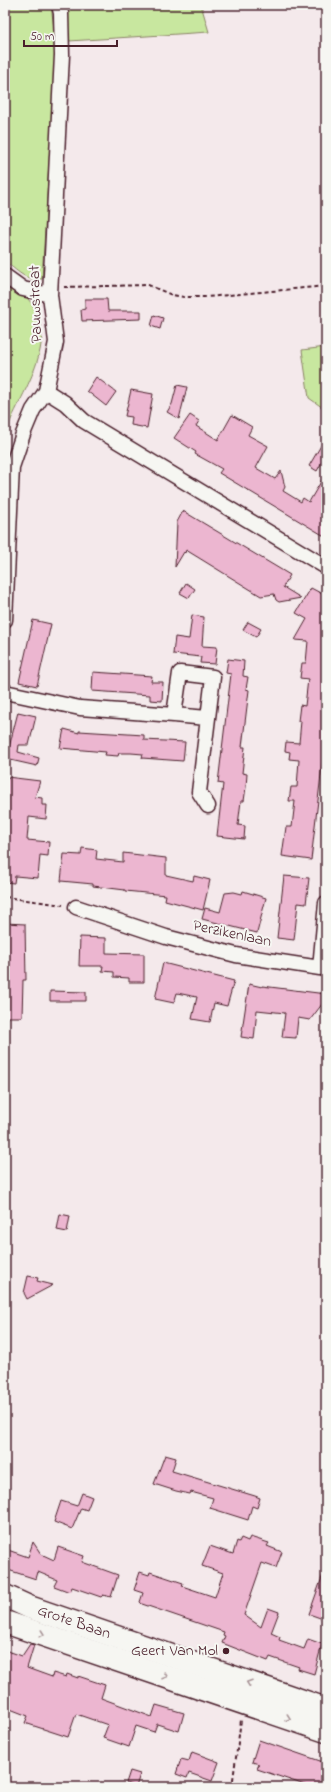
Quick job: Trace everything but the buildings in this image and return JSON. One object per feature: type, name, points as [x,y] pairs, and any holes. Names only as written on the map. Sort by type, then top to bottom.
[{"type":"main road","name":"Grote Baan","points":[[5,1596],[57,1616],[326,1709]]},
{"type":"main road","name":"Grote Baan","points":[[5,1622],[326,1731]]},
{"type":"street","name":"Pauwstraat","points":[[5,620],[12,467],[30,416],[46,390],[56,342],[51,291],[62,55],[61,13],[59,5]]},
{"type":"street","points":[[5,276],[23,289],[51,291]]},
{"type":"street","points":[[46,390],[66,403],[84,422],[326,567]]},
{"type":"street","points":[[174,715],[180,673],[213,677],[199,792],[208,806]]},
{"type":"street","points":[[5,692],[80,708],[207,718]]},
{"type":"street","name":"Perzikenlaan","points":[[76,907],[166,937],[228,953],[323,968],[326,903]]},
{"type":"path","points":[[51,291],[148,285],[172,295],[184,298],[326,286]]},
{"type":"path","points":[[5,896],[76,907]]},
{"type":"path","points":[[232,1787],[244,1703]]},
{"type":"green space","points":[[5,5],[51,5],[56,45],[42,279],[31,279],[5,261]]},
{"type":"green space","points":[[66,5],[201,5],[209,32],[69,41]]},
{"type":"green space","points":[[5,284],[28,299],[38,315],[42,331],[40,349],[35,367],[5,434]]},
{"type":"green space","points":[[326,347],[326,410],[309,398],[302,350]]},
{"type":"place","name":"Geert Van Mol","points":[[226,1651]]}]
